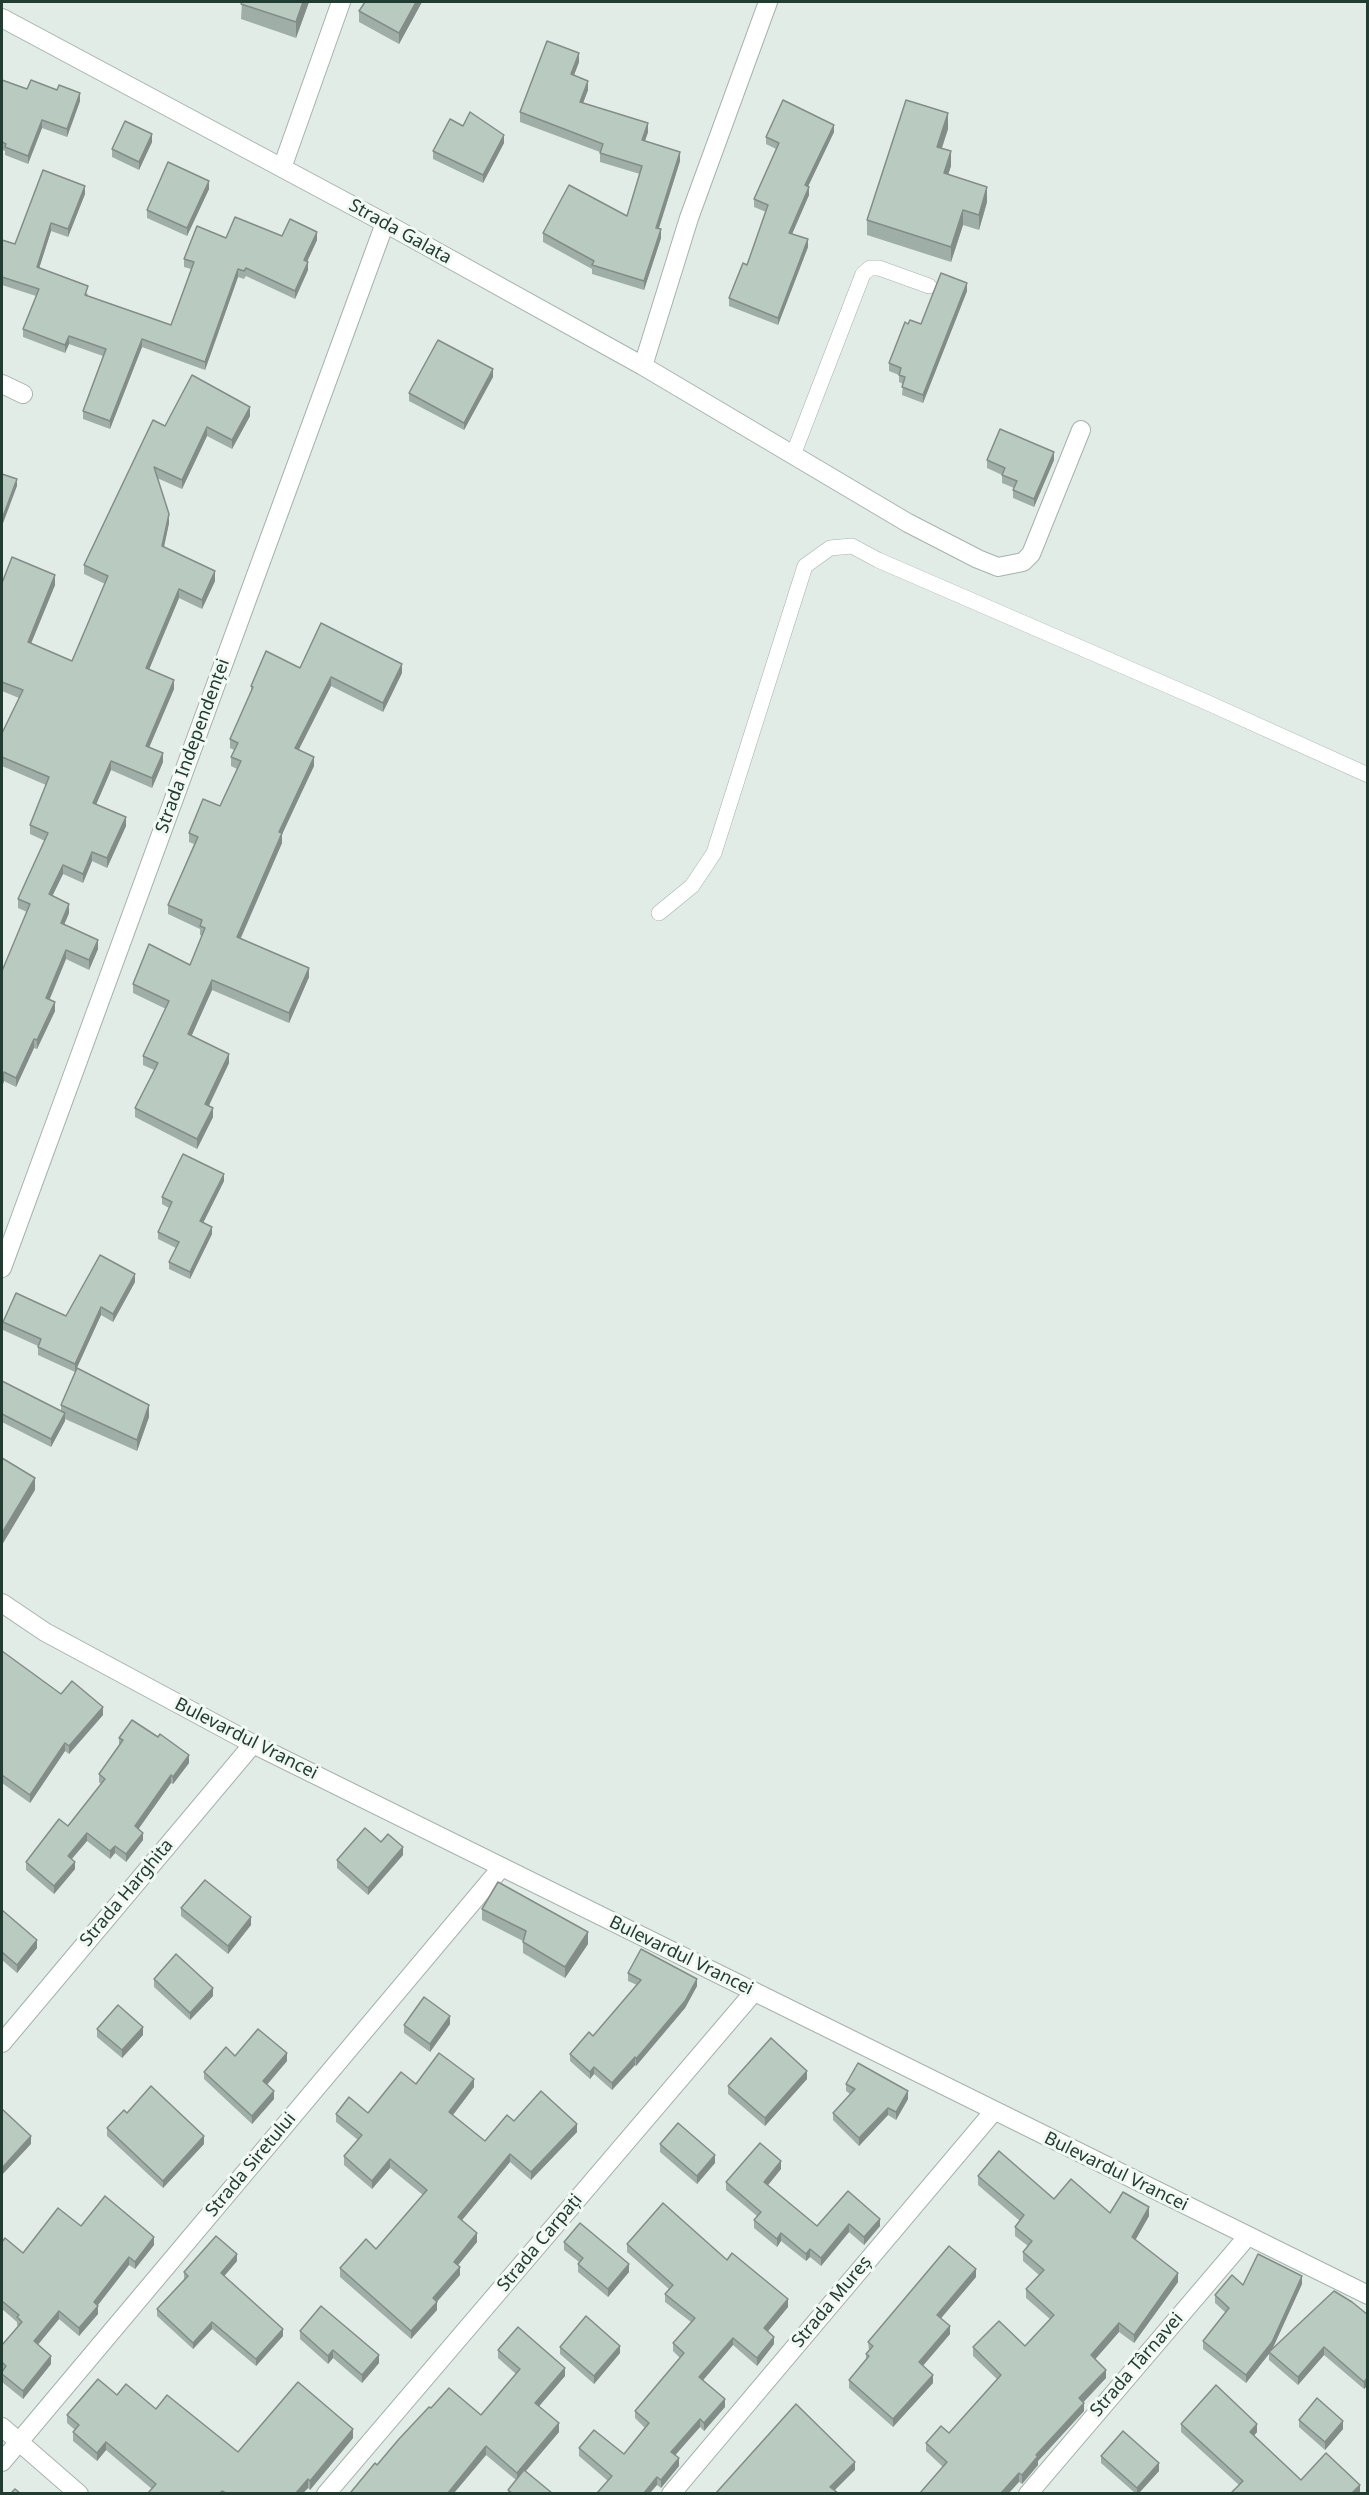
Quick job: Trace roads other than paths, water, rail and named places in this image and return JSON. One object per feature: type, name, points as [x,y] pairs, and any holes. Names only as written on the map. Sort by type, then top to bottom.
[{"type":"street","points":[[282,168],[341,2]]},
{"type":"street","points":[[643,366],[689,218],[768,2]]},
{"type":"street","name":"Strada Galata","points":[[2,18],[385,223],[643,366],[864,498],[948,544],[998,567],[1023,562],[1030,554],[1081,430]]},
{"type":"street","name":"Strada Independenței","points":[[2,1268],[385,223]]},
{"type":"street","points":[[2,384],[23,394]]},
{"type":"street","name":"Bulevardul Vrancei","points":[[2,1603],[45,1632],[253,1744],[1368,2295]]},
{"type":"street","name":"Strada Harghita","points":[[2,2043],[253,1744]]},
{"type":"street","name":"Strada Siretului","points":[[2,2462],[501,1868]]},
{"type":"street","name":"Strada Carpați","points":[[326,2493],[754,1992]]},
{"type":"street","name":"Strada Mureș","points":[[671,2493],[994,2111]]},
{"type":"street","name":"Strada Târnavei","points":[[1028,2493],[1247,2237]]},
{"type":"street","points":[[2,2427],[79,2493]]},
{"type":"lane","points":[[793,455],[863,274],[870,268],[879,267],[929,286]]},
{"type":"lane","points":[[659,913],[693,886],[714,853],[805,566],[830,548],[852,546],[878,560],[1368,775]]}]
